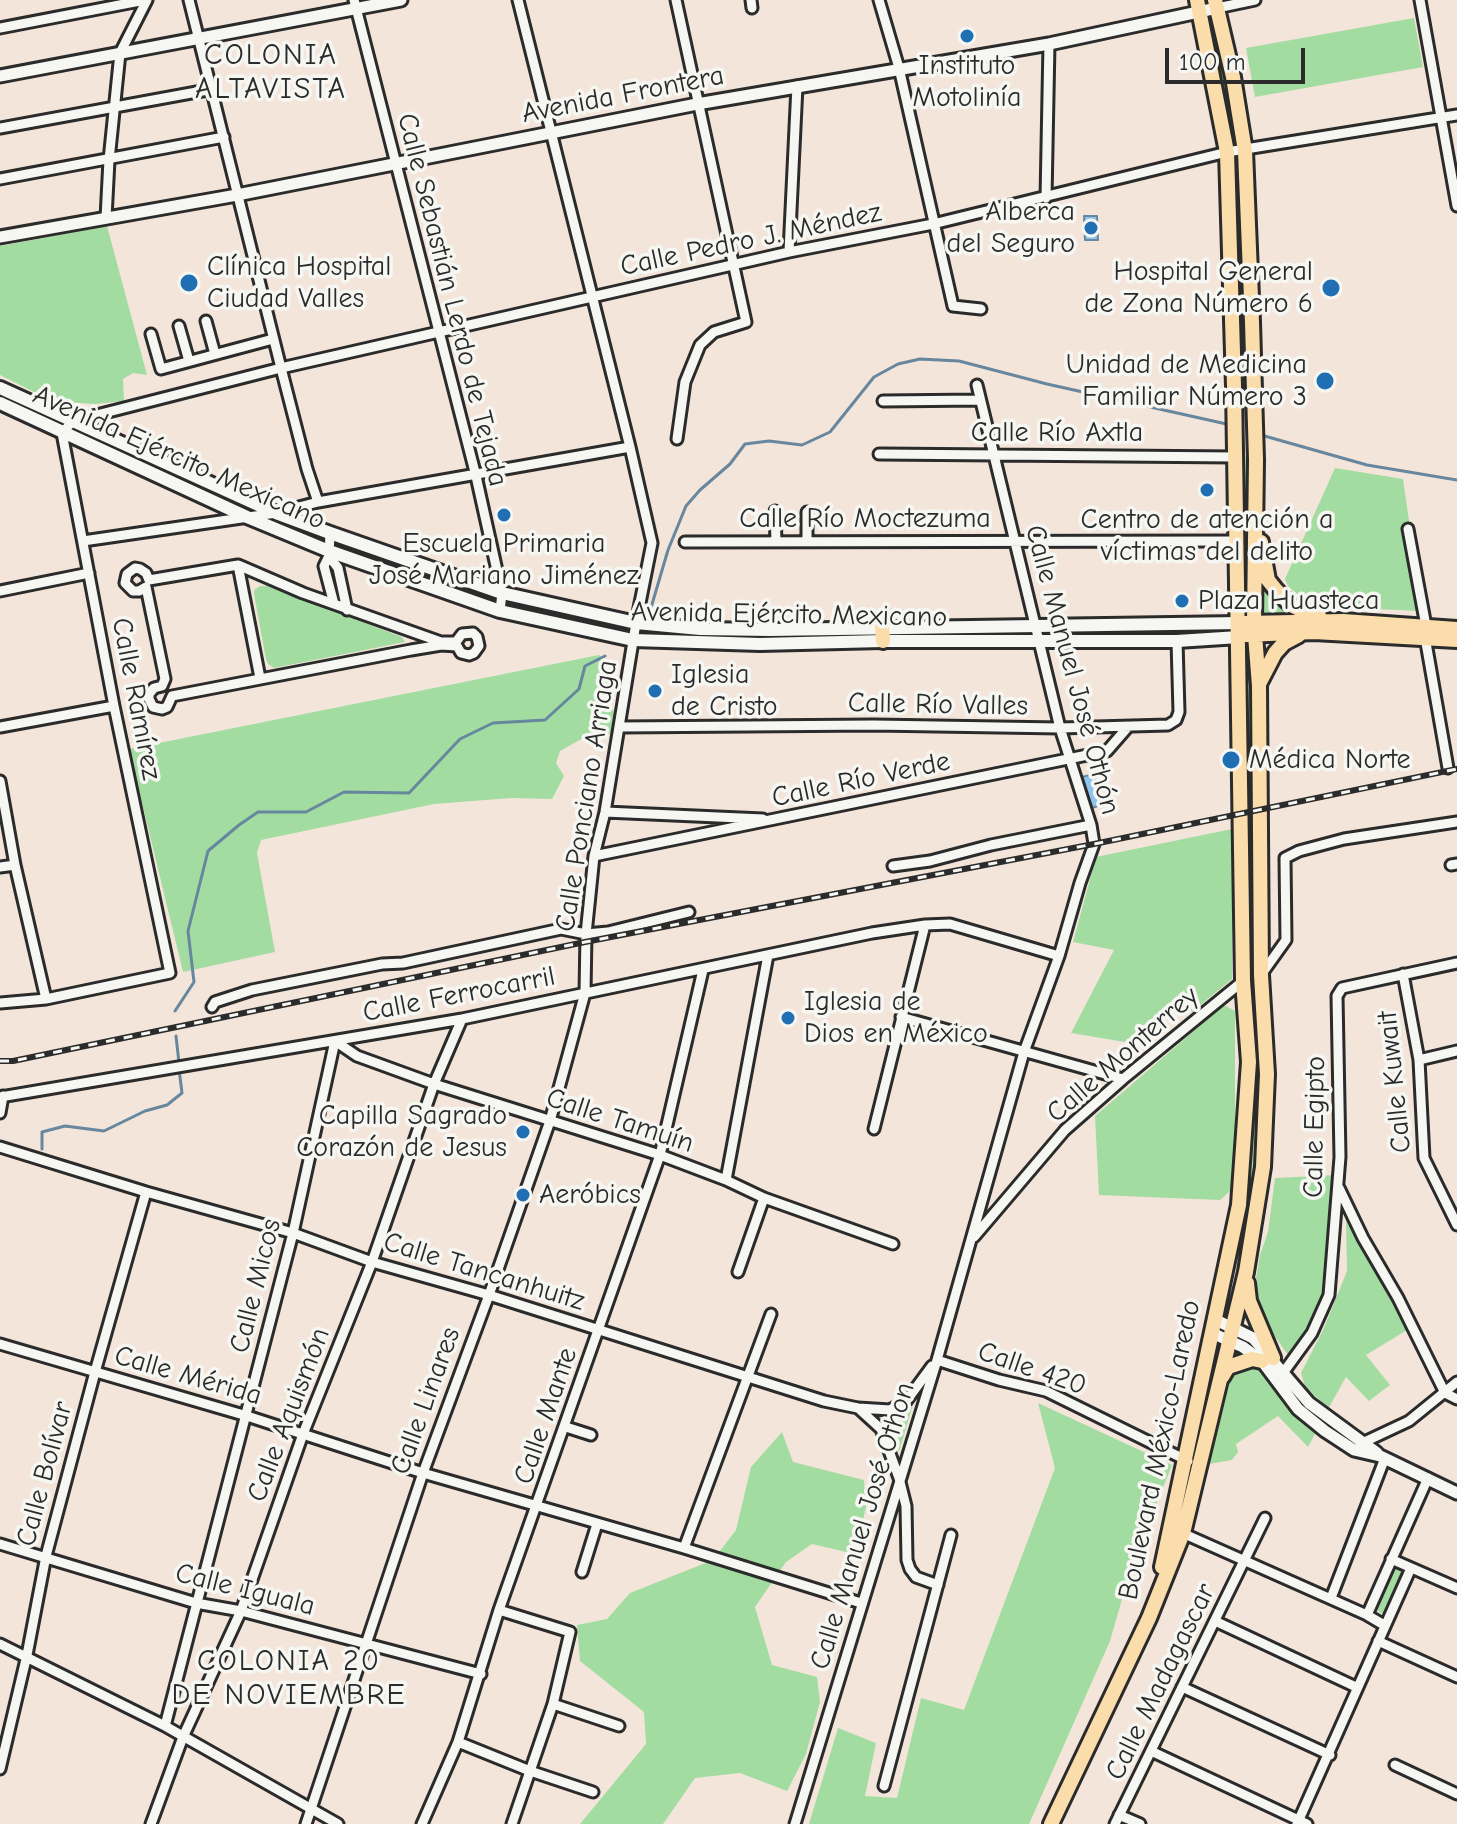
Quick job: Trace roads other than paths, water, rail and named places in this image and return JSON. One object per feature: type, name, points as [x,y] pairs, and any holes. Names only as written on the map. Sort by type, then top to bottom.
[{"type":"main road","name":"Boulevard México-Laredo","points":[[1051,1824],[1149,1618],[1177,1531],[1239,1205],[1249,1062],[1243,981],[1247,629],[1256,460],[1245,151],[1233,77],[1216,4]]},
{"type":"main road","name":"Boulevard México-Laredo","points":[[1192,1463],[1220,1381],[1246,1272],[1263,1167],[1267,1074],[1261,975],[1259,686],[1247,629],[1236,541],[1235,394],[1227,152],[1198,7]]},
{"type":"main road","name":"Avenida Ejército Mexicano","points":[[0,388],[276,513],[330,533],[502,593],[636,623],[700,629],[1041,642],[1177,641],[1247,629]]},
{"type":"main road","name":"Avenida Ejército Mexicano","points":[[2,406],[329,554],[500,611],[633,640],[760,644],[883,634],[1036,627],[1247,629]]},
{"type":"main road","points":[[1255,504],[1268,580],[1291,605],[1305,612],[1343,621],[1426,632],[1457,640]]},
{"type":"main road","points":[[1247,629],[1343,621]]},
{"type":"main road","points":[[1247,629],[1314,632],[1457,629]]},
{"type":"main road","points":[[1259,686],[1269,662],[1284,643],[1296,636],[1314,632]]},
{"type":"main road","points":[[1220,1381],[1228,1367],[1252,1359],[1268,1359],[1249,1301],[1246,1272]]},
{"type":"street","points":[[0,28],[146,0]]},
{"type":"street","points":[[106,218],[120,53],[146,0]]},
{"type":"street","points":[[189,0],[273,339],[318,502]]},
{"type":"street","points":[[0,76],[355,4],[401,0]]},
{"type":"street","name":"Calle Ponciano Arriaga","points":[[518,0],[652,543],[605,812],[594,856],[586,934],[585,993]]},
{"type":"street","points":[[676,0],[746,322],[714,332],[700,345],[685,382],[677,439]]},
{"type":"street","points":[[879,0],[899,68],[953,306],[981,309]]},
{"type":"street","name":"Avenida Frontera","points":[[0,237],[237,195],[697,104],[1049,44],[1198,7],[1255,0]]},
{"type":"street","points":[[1420,0],[1457,206]]},
{"type":"street","name":"Calle Sebastián Lerdo de Tejada","points":[[355,4],[476,476],[502,593],[500,611]]},
{"type":"street","points":[[1046,198],[1049,44]]},
{"type":"street","points":[[789,252],[797,86]]},
{"type":"street","points":[[0,128],[213,89]]},
{"type":"street","name":"Calle Pedro J. Méndez","points":[[73,421],[281,368],[734,264],[933,224],[1227,152],[1457,115]]},
{"type":"street","points":[[0,179],[224,137]]},
{"type":"street","points":[[206,321],[215,354]]},
{"type":"street","points":[[179,326],[189,361]]},
{"type":"street","points":[[151,334],[161,369],[273,339]]},
{"type":"street","name":"Calle Manuel José Othón","points":[[972,1240],[1024,1052],[1059,956],[1094,844],[1091,825],[1060,728],[977,385]]},
{"type":"street","points":[[2,406],[20,397]]},
{"type":"street","points":[[883,401],[979,400]]},
{"type":"street","points":[[62,433],[73,421]]},
{"type":"street","name":"Calle Ramírez","points":[[46,999],[170,973],[114,706],[62,433]]},
{"type":"street","points":[[83,541],[276,513],[318,502],[630,447]]},
{"type":"street","name":"Calle Río Axtla","points":[[879,454],[1236,454]]},
{"type":"street","points":[[775,511],[776,542]]},
{"type":"street","points":[[807,512],[807,542]]},
{"type":"street","points":[[1408,529],[1448,768]]},
{"type":"street","points":[[330,533],[329,554],[324,566],[334,604]]},
{"type":"street","name":"Calle Río Moctezuma","points":[[685,542],[1236,541]]},
{"type":"street","points":[[329,554],[338,568],[347,610]]},
{"type":"street","points":[[238,565],[260,678]]},
{"type":"street","points":[[238,565],[334,604],[441,642],[456,642],[462,634],[473,633],[479,646],[469,655],[461,653],[457,646],[441,645],[260,678],[172,696],[167,707],[162,709],[153,707],[149,699],[149,694],[154,688],[162,686],[165,679],[146,587],[133,591],[125,583],[127,574],[135,568],[146,573],[149,580],[238,565]]},
{"type":"street","points":[[0,591],[89,573]]},
{"type":"street","name":"Calle Río Valles","points":[[620,727],[874,725],[1127,728],[1168,725],[1176,720],[1179,712],[1177,641]]},
{"type":"street","points":[[0,727],[114,706]]},
{"type":"street","name":"Calle Río Verde","points":[[594,856],[1107,751],[1127,728]]},
{"type":"street","points":[[0,781],[15,865],[46,999],[0,1003]]},
{"type":"street","points":[[605,812],[779,819]]},
{"type":"street","points":[[1261,975],[1286,940],[1285,858],[1344,839],[1457,822]]},
{"type":"street","points":[[893,866],[930,861],[1091,825]]},
{"type":"street","points":[[0,867],[15,865]]},
{"type":"street","name":"Calle Ferrocarril","points":[[212,1007],[215,1002],[252,990],[382,964],[403,963],[561,929],[586,934],[608,932],[689,912]]},
{"type":"street","name":"Calle Ferrocarril","points":[[2,1096],[462,1019],[872,933],[925,925],[950,924],[1059,956]]},
{"type":"street","points":[[874,1129],[925,925]]},
{"type":"street","points":[[726,1180],[768,955]]},
{"type":"street","name":"Calle Egipto","points":[[1283,1373],[1312,1333],[1329,1295],[1338,1186],[1340,1109],[1337,996],[1342,988],[1457,963]]},
{"type":"street","name":"Calle Mante","points":[[422,1824],[458,1742],[499,1610],[660,1155],[703,970]]},
{"type":"street","name":"Calle Kuwait","points":[[1403,974],[1419,1060],[1424,1158],[1457,1225]]},
{"type":"street","name":"Calle Monterrey","points":[[972,1240],[1065,1130],[1243,981]]},
{"type":"street","name":"Calle Linares","points":[[306,1824],[423,1473],[550,1121],[585,993]]},
{"type":"street","points":[[901,1017],[1123,1079]]},
{"type":"street","name":"Calle Aquismón","points":[[151,1824],[183,1737],[241,1611],[303,1434],[372,1262],[434,1084],[462,1019]]},
{"type":"street","name":"Calle Tamuín","points":[[335,1041],[357,1056],[434,1084],[660,1155],[764,1198],[893,1244]]},
{"type":"street","name":"Calle Micos","points":[[165,1726],[293,1233],[335,1041]]},
{"type":"street","points":[[1419,1060],[1457,1051]]},
{"type":"street","points":[[0,1113],[2,1096]]},
{"type":"street","name":"Calle Tancanhuitz","points":[[0,1147],[293,1233],[372,1262],[600,1329],[824,1401],[890,1410],[907,1400],[937,1360]]},
{"type":"street","points":[[1338,1186],[1445,1393],[1457,1399]]},
{"type":"street","name":"Calle Bolívar","points":[[0,1769],[46,1556],[146,1192]]},
{"type":"street","points":[[738,1272],[764,1198]]},
{"type":"street","name":"Calle Manuel José Othon","points":[[795,1824],[972,1240]]},
{"type":"street","points":[[684,1548],[771,1314]]},
{"type":"street","points":[[1214,1327],[1231,1334],[1268,1359],[1309,1403],[1358,1446]]},
{"type":"street","name":"Calle Mérida","points":[[0,1344],[861,1603]]},
{"type":"street","points":[[1268,1359],[1298,1409],[1325,1431],[1457,1493]]},
{"type":"street","name":"Calle 420","points":[[937,1360],[1046,1391],[1192,1463]]},
{"type":"street","points":[[1358,1446],[1409,1421],[1457,1382]]},
{"type":"street","points":[[858,1408],[881,1429],[899,1478],[906,1506],[907,1560],[910,1569],[916,1577],[938,1585]]},
{"type":"street","points":[[566,1427],[591,1435]]},
{"type":"street","points":[[1331,1598],[1383,1457]]},
{"type":"street","points":[[1367,1615],[1428,1478]]},
{"type":"street","name":"Calle Madagascar","points":[[1117,1819],[1265,1518]]},
{"type":"street","points":[[582,1572],[597,1524]]},
{"type":"street","points":[[1177,1531],[1331,1598],[1384,1625]]},
{"type":"street","points":[[884,1786],[951,1535]]},
{"type":"street","name":"Calle Iguala","points":[[0,1544],[196,1603],[241,1611],[481,1674]]},
{"type":"street","points":[[1391,1559],[1457,1588]]},
{"type":"street","points":[[1151,1751],[1301,1822],[1356,1687],[1411,1568]]},
{"type":"street","points":[[499,1610],[570,1632],[553,1704],[512,1824]]},
{"type":"street","points":[[1215,1621],[1356,1687]]},
{"type":"street","points":[[1378,1641],[1457,1677]]},
{"type":"street","points":[[0,1644],[165,1726],[338,1824]]},
{"type":"street","points":[[1182,1687],[1330,1755]]},
{"type":"street","points":[[553,1704],[619,1726]]},
{"type":"street","points":[[458,1742],[593,1792]]},
{"type":"street","points":[[1395,1765],[1457,1794]]},
{"type":"street","points":[[1117,1819],[1140,1824]]},
{"type":"water","name":"Alberca del Seguro","points":[[1084,216],[1097,216],[1098,240],[1085,240]]},
{"type":"water","points":[[1094,774],[1104,804],[1092,808],[1082,777]]},
{"type":"waterway","points":[[648,618],[668,550],[686,506],[730,464],[745,444],[769,441],[802,445],[830,432],[874,377],[898,364],[920,359],[959,361],[1231,425]]},
{"type":"waterway","points":[[1261,435],[1367,465],[1457,480]]},
{"type":"waterway","points":[[175,1011],[194,982],[188,931],[208,851],[239,825],[258,812],[306,812],[344,792],[409,793],[460,739],[493,723],[545,720],[579,689],[585,666],[605,656]]},
{"type":"waterway","points":[[176,1036],[179,1063]]},
{"type":"waterway","points":[[42,1149],[42,1132],[65,1126],[104,1131],[145,1111],[167,1105],[182,1093],[179,1069]]},
{"type":"railway","points":[[0,1061],[13,1061],[585,942],[1094,844],[1457,769]]},
{"type":"place","name":"Instituto Motolinía","points":[[967,36]]},
{"type":"place","name":"Alberca del Seguro","points":[[1091,228]]},
{"type":"place","name":"Clínica Hospital Ciudad Valles","points":[[189,283]]},
{"type":"place","name":"Hospital General de Zona Número 6","points":[[1331,288]]},
{"type":"place","name":"Unidad de Medicina Familiar Número 3","points":[[1325,381]]},
{"type":"place","name":"Centro de atención a víctimas del delito","points":[[1207,490]]},
{"type":"place","name":"Escuela Primaria José Mariano Jiménez","points":[[504,515]]},
{"type":"place","name":"Plaza Huasteca","points":[[1182,601]]},
{"type":"place","name":"Iglesia de Cristo","points":[[655,691]]},
{"type":"place","name":"Médica Norte","points":[[1231,760]]},
{"type":"place","name":"Iglesia de Dios en México","points":[[788,1018]]},
{"type":"place","name":"Capilla Sagrado Corazón de Jesus","points":[[523,1132]]},
{"type":"place","name":"Aeróbics","points":[[523,1195]]},
{"type":"district","name":"COLONIA ALTAVISTA","points":[[271,73]]},
{"type":"district","name":"COLONIA 20 DE NOVIEMBRE","points":[[289,1679]]}]
